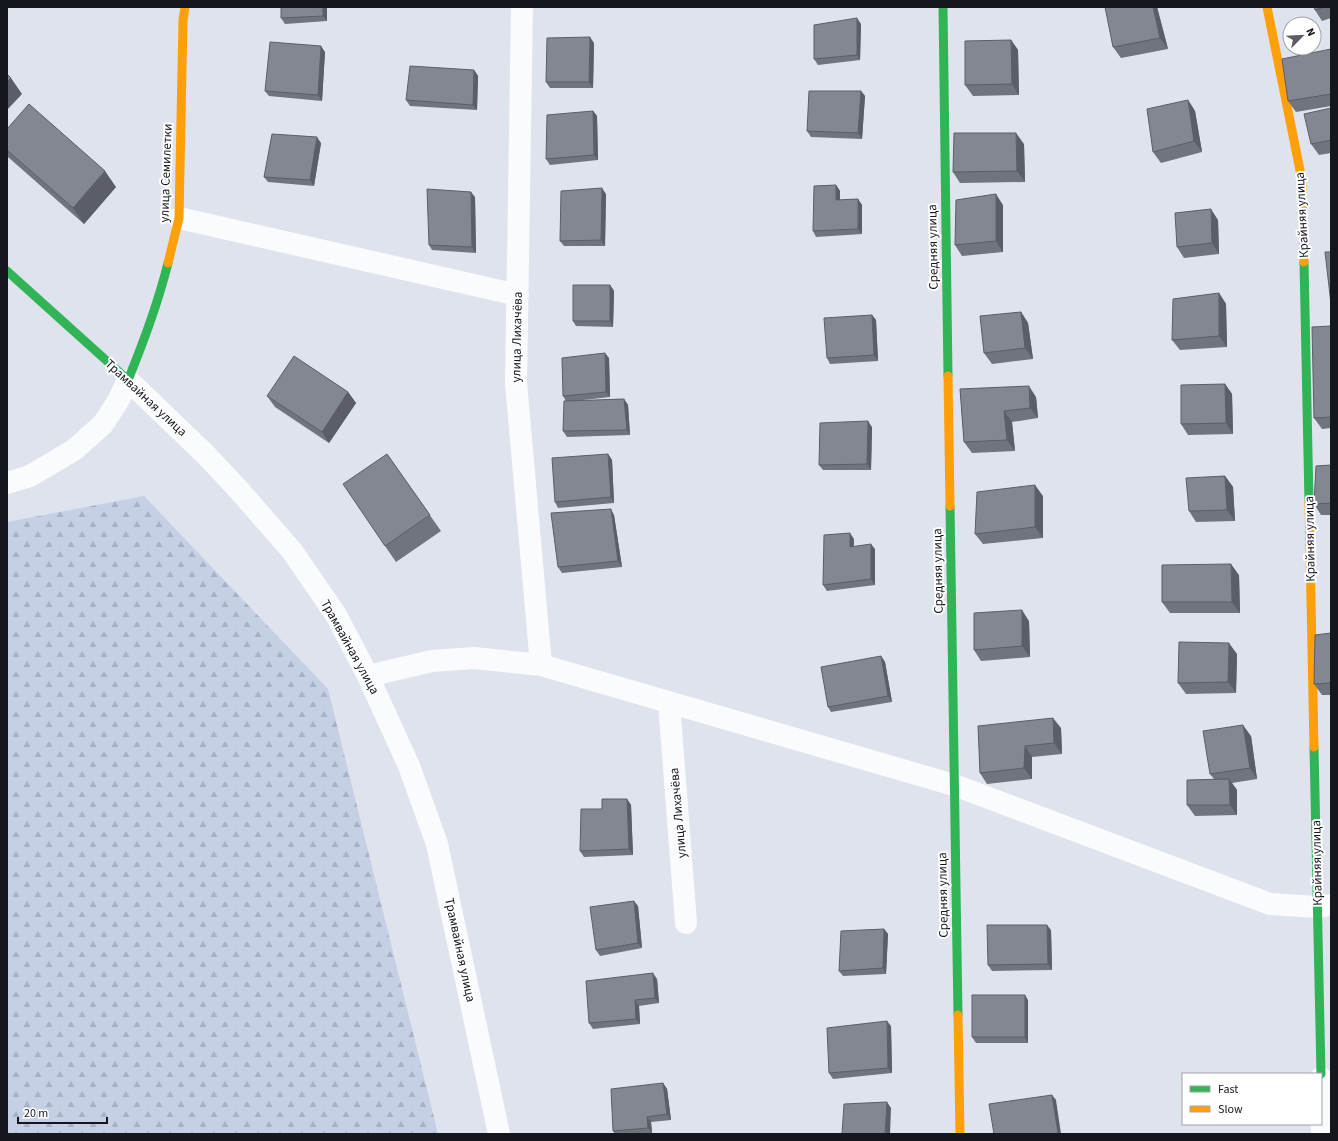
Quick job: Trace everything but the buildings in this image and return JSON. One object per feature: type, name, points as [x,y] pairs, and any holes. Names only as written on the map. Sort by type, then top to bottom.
[{"type":"street","name":"улица Семилетки","points":[[128,380],[144,341],[161,292],[179,218],[183,20],[185,7]]},
{"type":"street","name":"улица Лихачёва","points":[[522,7],[516,383],[541,665]]},
{"type":"street","name":"Средняя улица","points":[[943,7],[960,1134]]},
{"type":"street","name":"Крайняя улица","points":[[1267,7],[1302,180],[1324,906],[1321,1073]]},
{"type":"street","points":[[179,218],[518,295]]},
{"type":"street","name":"Трамвайная улица","points":[[7,271],[128,380],[206,455],[292,551],[336,615],[368,676],[409,766],[437,844],[499,1134]]},
{"type":"street","points":[[7,483],[30,476],[74,450],[103,424],[118,401],[128,380]]},
{"type":"street","points":[[368,676],[432,661],[474,658],[541,665],[954,786],[1270,904],[1324,906]]},
{"type":"street","name":"улица Лихачёва","points":[[669,703],[686,923]]},
{"type":"green space","points":[[144,496],[328,689],[438,1134],[7,1134],[7,522]]},
{"type":"traffic: fast","points":[[943,7],[948,376]]},
{"type":"traffic: fast","points":[[1304,262],[1309,502]]},
{"type":"traffic: fast","points":[[7,271],[128,380],[140,351],[160,293],[168,263]]},
{"type":"traffic: fast","points":[[950,506],[958,1015]]},
{"type":"traffic: fast","points":[[1314,747],[1321,1073]]},
{"type":"traffic: slow","points":[[168,263],[179,218],[183,20],[185,7]]},
{"type":"traffic: slow","points":[[1267,7],[1302,180],[1304,262]]},
{"type":"traffic: slow","points":[[948,376],[950,506]]},
{"type":"traffic: slow","points":[[1309,502],[1314,747]]},
{"type":"traffic: slow","points":[[958,1015],[960,1134]]}]
